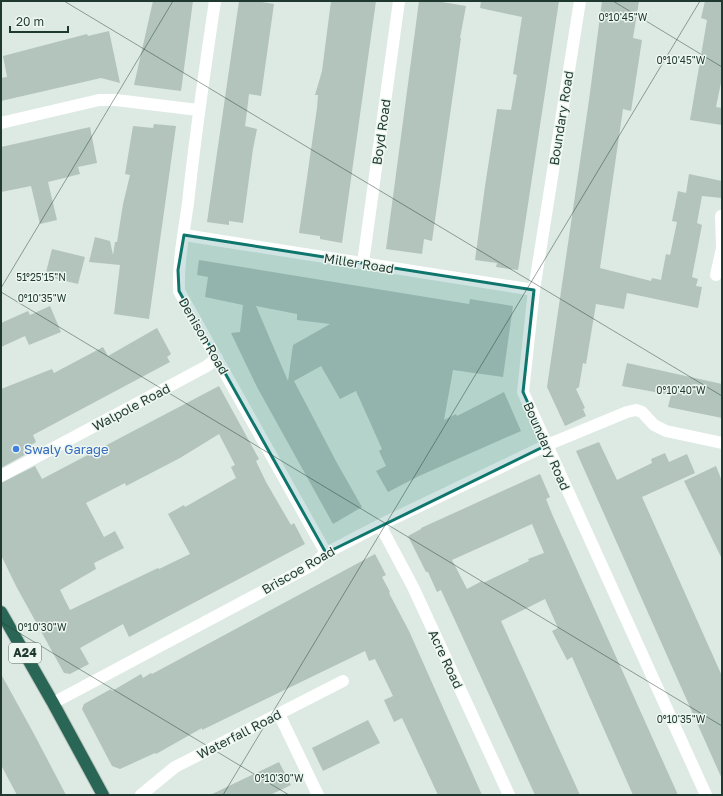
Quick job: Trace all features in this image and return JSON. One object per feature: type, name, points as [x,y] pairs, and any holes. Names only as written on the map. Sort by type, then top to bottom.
[{"type":"highway","name":"A24","points":[[1,612],[103,795]]},
{"type":"street","name":"Denison Road","points":[[215,1],[198,110],[184,235],[178,270],[179,291],[326,553]]},
{"type":"street","name":"Boyd Road","points":[[363,263],[399,1]]},
{"type":"street","name":"Boundary Road","points":[[580,1],[534,290],[523,392],[706,795]]},
{"type":"street","points":[[1,123],[100,100],[116,100],[198,110]]},
{"type":"street","points":[[722,216],[722,245]]},
{"type":"street","name":"Miller Road","points":[[184,235],[534,290]]},
{"type":"street","points":[[716,275],[722,248]]},
{"type":"street","name":"Walpole Road","points":[[1,476],[207,366],[217,358]]},
{"type":"street","name":"Briscoe Road","points":[[53,703],[314,564],[326,553],[380,525],[547,445],[627,412],[636,410],[642,412],[654,424],[666,430],[722,443]]},
{"type":"street","name":"Acre Road","points":[[380,525],[413,587],[509,795]]},
{"type":"street","name":"Waterfall Road","points":[[141,795],[175,767],[343,681]]},
{"type":"street","points":[[279,714],[318,795]]},
{"type":"highlighted area","points":[[184,235],[534,290],[523,392],[547,445],[326,553],[179,291],[178,270]]},
{"type":"building","points":[[153,1],[193,1],[181,91],[134,85]]},
{"type":"building","points":[[239,1],[262,1],[274,4],[261,96],[249,94],[245,126],[257,129],[243,223],[229,221],[229,225],[207,222]]},
{"type":"building","points":[[331,1],[376,1],[342,243],[320,239],[320,236],[299,233],[317,108],[318,95],[315,95],[322,71]]},
{"type":"building","points":[[419,1],[436,1],[466,6],[460,38],[432,241],[424,239],[422,254],[386,249]]},
{"type":"building","points":[[481,1],[559,1],[518,270],[496,267],[497,263],[475,260],[497,109],[511,110],[517,75],[513,74],[522,17],[480,8]]},
{"type":"building","points":[[602,1],[639,1],[633,38],[642,40],[631,111],[623,109],[600,268],[651,281],[652,278],[661,280],[666,254],[670,255],[677,222],[672,221],[678,191],[686,193],[689,174],[722,181],[722,198],[702,196],[697,223],[702,225],[692,277],[698,279],[696,286],[702,287],[698,308],[627,293],[624,309],[596,304],[586,364],[583,363],[579,387],[576,389],[585,408],[583,409],[586,416],[565,426],[547,387]]},
{"type":"building","points":[[705,1],[722,1],[722,78],[716,107],[722,108],[722,125],[690,120],[707,20],[701,18]]},
{"type":"building","points":[[109,31],[120,83],[101,78],[1,101],[1,78],[7,77],[3,56],[87,34],[88,36]]},
{"type":"building","points":[[154,124],[176,126],[149,319],[114,314],[120,265],[89,262],[95,237],[110,241],[113,255],[115,242],[117,242],[123,204],[130,175],[125,174],[133,126],[153,128]]},
{"type":"building","points":[[90,127],[97,163],[78,167],[80,174],[48,182],[57,220],[40,224],[31,186],[1,192],[1,147]]},
{"type":"building","points":[[52,249],[85,257],[78,284],[45,276]]},
{"type":"building","points":[[199,260],[469,304],[470,299],[513,306],[503,377],[453,370],[444,420],[456,414],[457,416],[504,392],[521,431],[419,476],[388,492],[376,471],[386,466],[379,451],[382,449],[356,391],[340,399],[321,366],[294,381],[362,507],[333,524],[257,387],[231,333],[240,332],[243,305],[205,297],[208,277],[197,275]],"holes":[[[256,306],[297,314],[297,320],[330,324],[293,345],[288,381]]]},
{"type":"building","points":[[50,306],[61,332],[29,345],[25,336],[1,347],[1,323],[28,311],[30,315]]},
{"type":"building","points":[[157,328],[171,354],[167,357],[170,362],[33,435],[36,442],[26,448],[28,453],[1,468],[1,389],[52,369],[54,373],[103,347],[108,356]]},
{"type":"building","points":[[627,363],[722,384],[722,418],[668,407],[671,395],[622,386]]},
{"type":"building","points":[[219,386],[259,459],[256,461],[266,482],[291,525],[294,523],[305,544],[129,637],[123,624],[80,648],[89,664],[70,674],[64,673],[16,586],[1,555],[1,483],[35,466],[42,479]],"holes":[[[219,434],[235,465],[231,467],[236,478],[185,507],[184,505],[168,514],[190,554],[70,610],[60,590],[96,569],[94,563],[124,548],[115,531],[104,537],[86,503],[125,483],[126,486],[180,458]]]},
{"type":"building","points":[[599,442],[617,480],[652,463],[651,459],[665,453],[669,462],[687,454],[695,473],[642,497],[722,676],[722,779],[576,451]]},
{"type":"building","points":[[716,466],[722,481],[722,559],[684,481]]},
{"type":"building","points":[[540,474],[550,497],[546,499],[552,514],[678,795],[633,795],[572,657],[567,660],[552,631],[558,628],[545,599],[501,621],[580,795],[535,795],[441,590],[437,592],[428,572],[426,572],[408,536],[421,528]],"holes":[[[532,524],[544,553],[528,559],[529,561],[467,589],[452,560]]]},
{"type":"building","points":[[375,554],[386,575],[382,577],[390,592],[389,593],[409,631],[482,795],[438,795],[402,718],[394,722],[384,700],[393,696],[375,659],[369,661],[365,651],[202,730],[202,728],[156,754],[155,753],[120,769],[112,766],[82,709],[84,704],[111,689],[112,691],[141,674],[143,678],[151,673],[152,674]]},
{"type":"building","points":[[1,674],[66,795],[17,795],[1,765]]},
{"type":"building","points":[[368,720],[380,743],[323,771],[312,748]]},
{"type":"building","points":[[279,762],[291,785],[270,795],[210,795]]},
{"type":"place","name":"Swaly Garage","points":[[16,449]]}]
